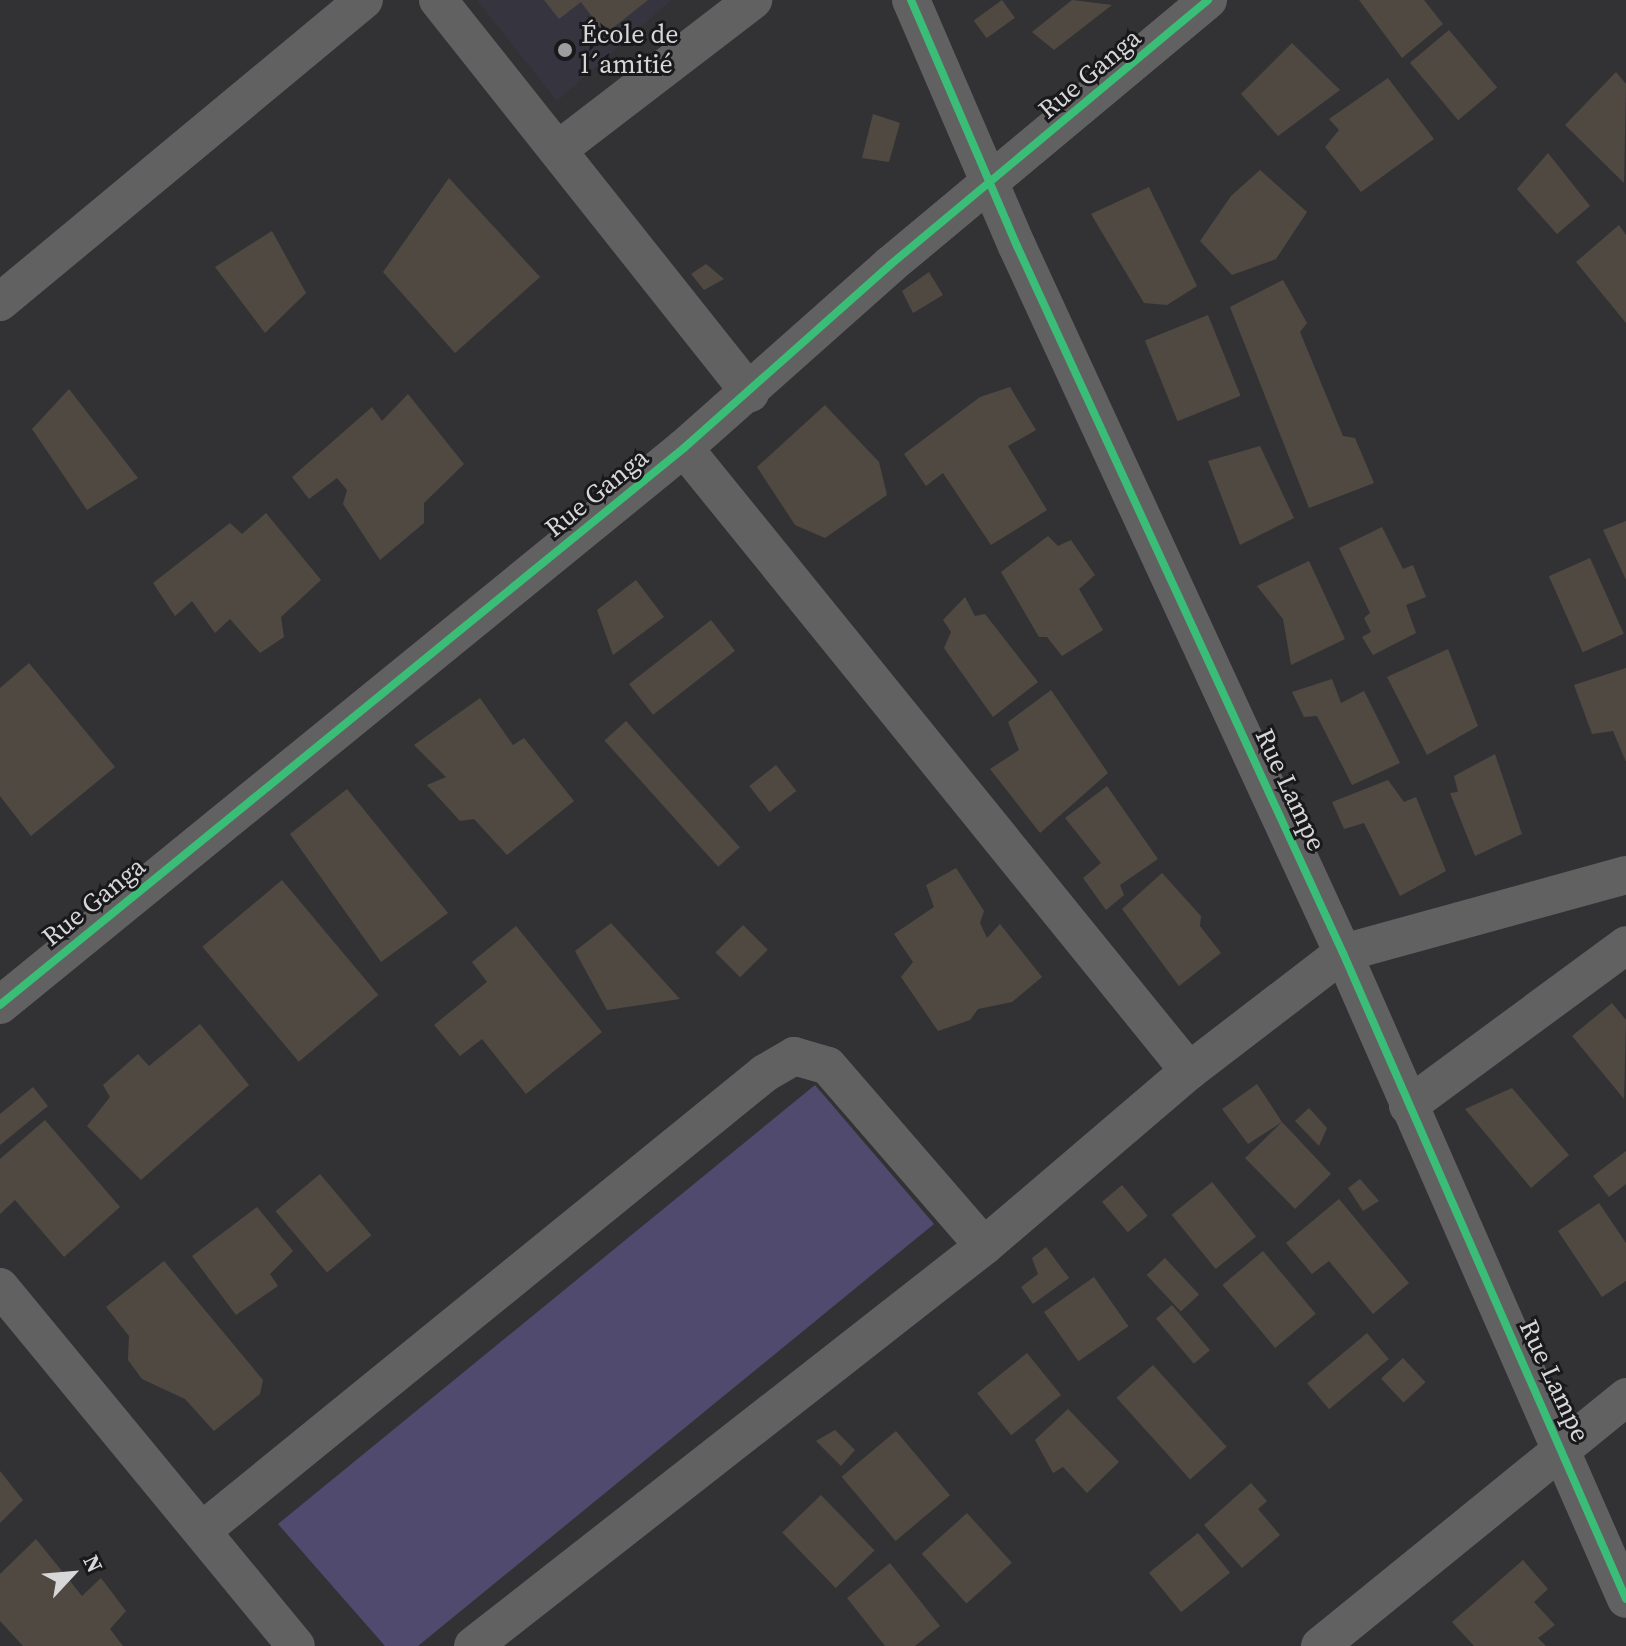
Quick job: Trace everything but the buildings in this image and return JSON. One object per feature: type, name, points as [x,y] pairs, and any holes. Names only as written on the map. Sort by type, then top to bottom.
[{"type":"street","points":[[0,302],[364,0]]},
{"type":"street","points":[[438,0],[750,393]]},
{"type":"street","points":[[559,149],[753,0]]},
{"type":"street","name":"Rue Lampe","points":[[911,0],[1343,953],[1408,1106],[1563,1448],[1626,1599]]},
{"type":"street","name":"Rue Ganga","points":[[0,1005],[684,448],[750,393],[890,265],[1208,0]]},
{"type":"street","points":[[684,448],[1189,1071]]},
{"type":"street","points":[[473,1646],[984,1246],[1189,1071],[1343,953],[1626,875]]},
{"type":"street","points":[[1408,1106],[1626,945]]},
{"type":"street","points":[[203,1530],[765,1073],[794,1056],[828,1066],[984,1246]]},
{"type":"street","points":[[0,1287],[296,1646]]},
{"type":"street","points":[[1320,1646],[1626,1397]]},
{"type":"shaded area","name":"École de l´amitié","points":[[477,0],[671,0],[557,101]]},
{"type":"shaded area","points":[[815,1085],[934,1224],[418,1646],[385,1646],[278,1524]]},
{"type":"cycle path","points":[[911,0],[1017,246],[1343,953],[1626,1599]]},
{"type":"cycle path","points":[[0,1005],[684,448],[890,265],[1208,0]]},
{"type":"place","name":"École de l´amitié","points":[[565,50]]}]
